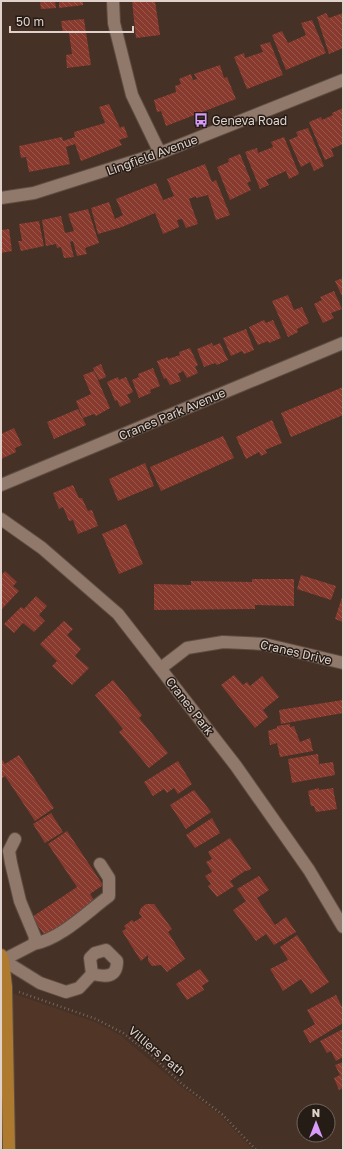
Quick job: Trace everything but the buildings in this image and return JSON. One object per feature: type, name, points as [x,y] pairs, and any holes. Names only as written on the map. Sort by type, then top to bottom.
[{"type":"main road","points":[[2,957],[6,987],[4,1031],[8,1150]]},
{"type":"street","points":[[113,1],[114,23],[132,94],[160,153]]},
{"type":"street","name":"Lingfield Avenue","points":[[1,198],[34,193],[160,153],[343,80]]},
{"type":"street","name":"Cranes Park Avenue","points":[[1,485],[343,342]]},
{"type":"street","name":"Cranes Park","points":[[3,524],[42,548],[118,614],[236,766],[308,870],[343,927]]},
{"type":"street","name":"Cranes Drive","points":[[161,668],[187,648],[223,642],[264,644],[343,663]]},
{"type":"street","points":[[15,839],[9,851],[11,863],[20,901],[34,936],[34,944]]},
{"type":"street","points":[[2,957],[34,944],[46,941],[109,896],[109,878],[100,864]]},
{"type":"street","points":[[2,957],[40,983],[66,992],[79,988],[92,974]]},
{"type":"path","name":"Villiers Path","points":[[6,987],[96,1020],[123,1033],[149,1053],[182,1084],[223,1115],[256,1150]]},
{"type":"shaded area","points":[[3,990],[95,1022],[120,1035],[179,1085],[220,1115],[253,1150],[14,1150]]},
{"type":"place","name":"Geneva Road","points":[[201,120]]}]
